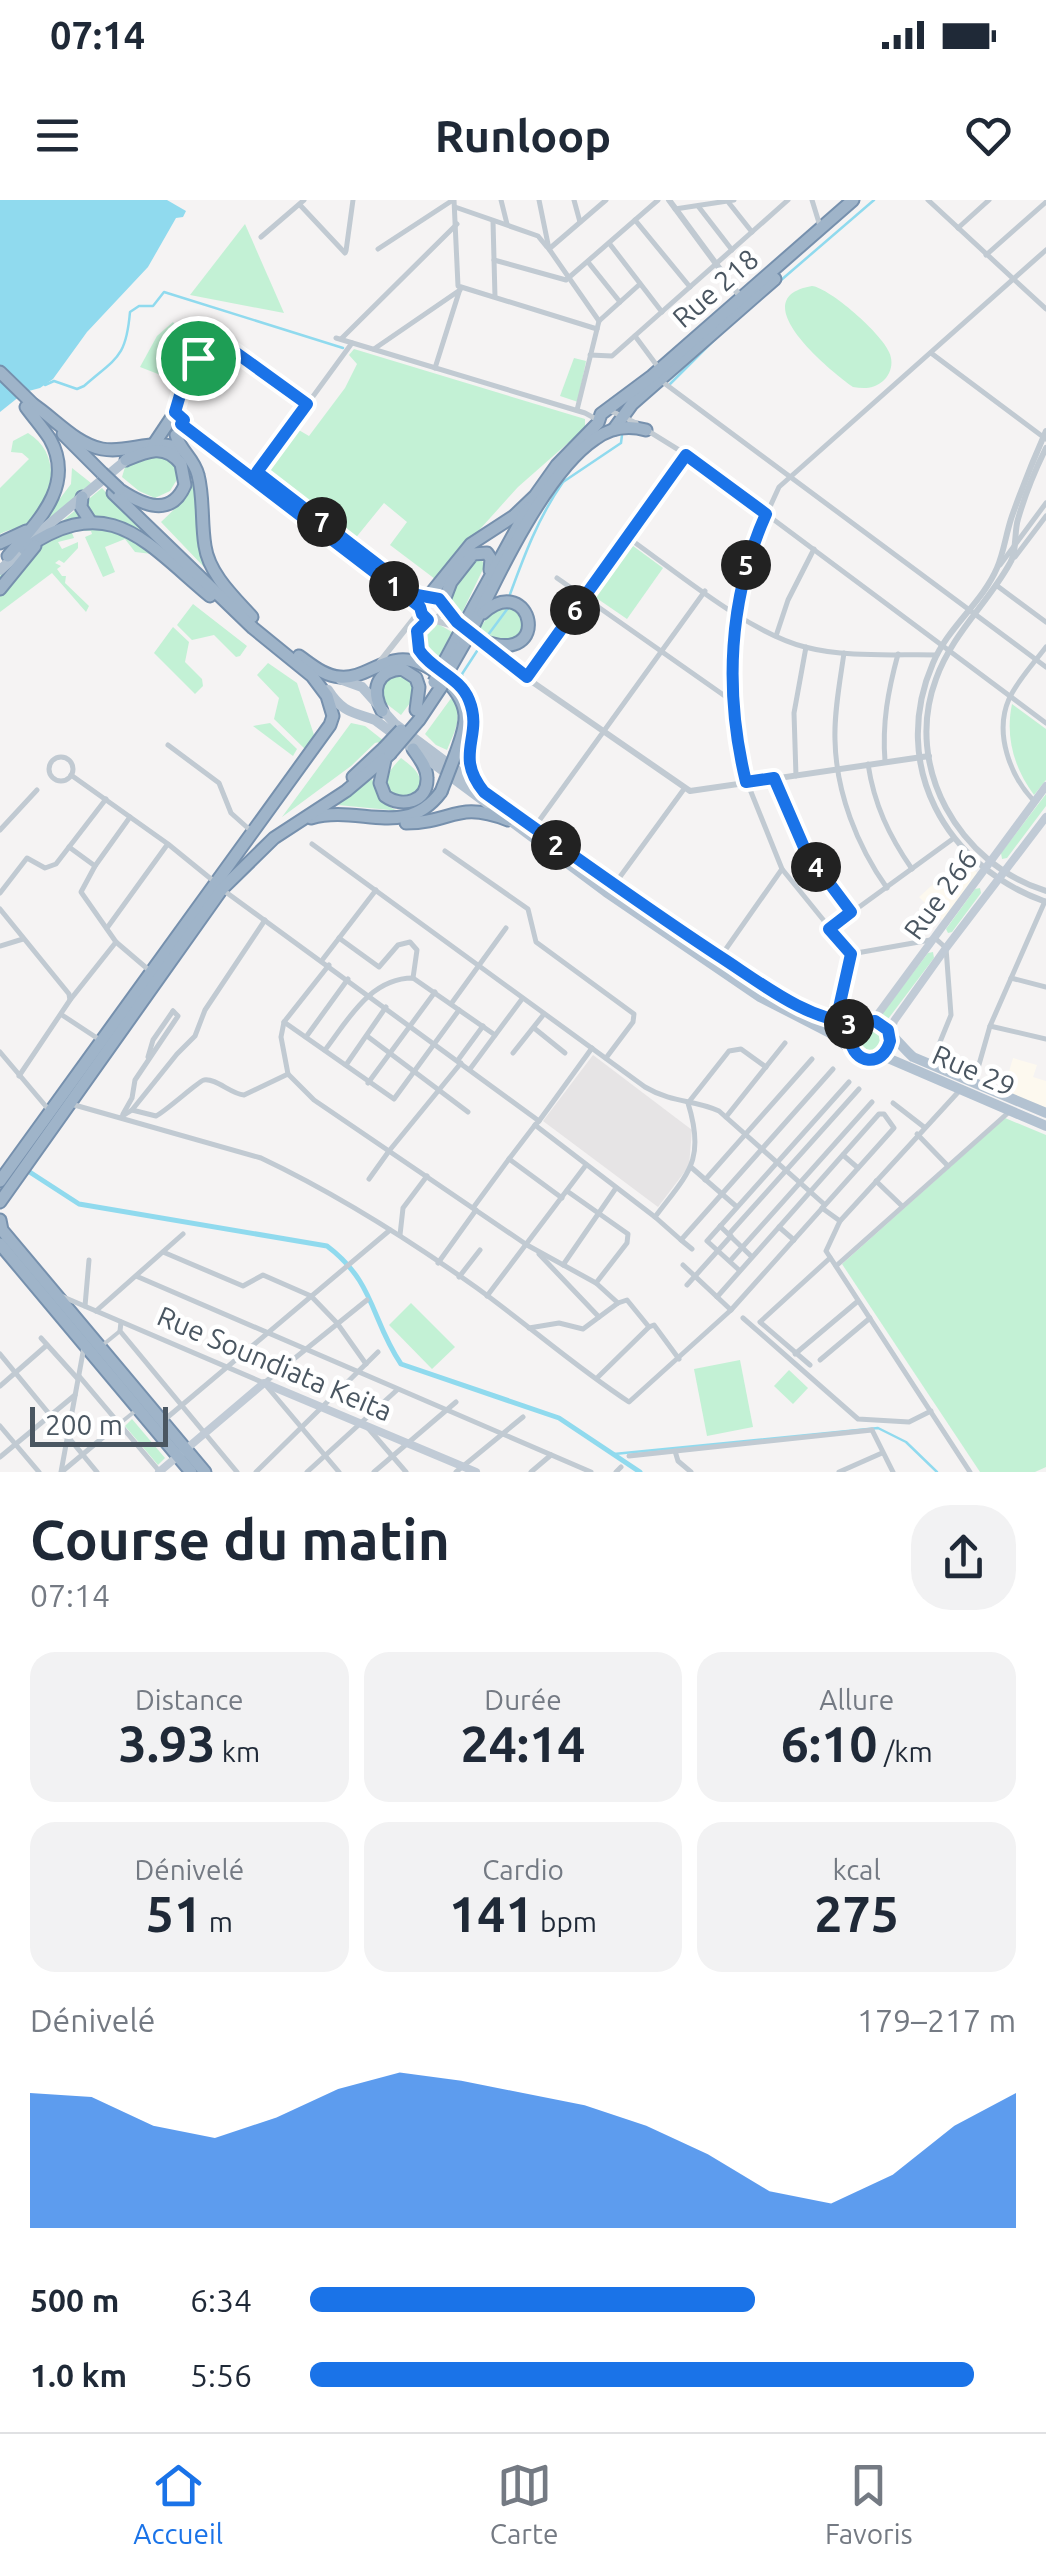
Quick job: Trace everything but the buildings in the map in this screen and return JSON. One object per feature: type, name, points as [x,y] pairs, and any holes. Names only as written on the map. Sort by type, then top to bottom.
[{"type":"highway","name":"Rue 218","points":[[744,302],[853,200]]},
{"type":"highway","name":"Rue 218","points":[[744,302],[863,200]]},
{"type":"highway","points":[[471,623],[489,577],[535,496],[564,457],[744,302]]},
{"type":"highway","points":[[0,372],[26,402],[52,442],[59,462],[55,495],[37,529],[4,559]]},
{"type":"highway","points":[[219,884],[387,754],[437,684],[540,504],[576,454],[660,375]]},
{"type":"highway","points":[[0,380],[312,676],[327,696],[333,716],[156,976],[51,1112],[24,1158]]},
{"type":"highway","points":[[26,402],[97,448],[116,450],[173,428],[198,474],[209,561],[252,622],[331,676],[354,677],[394,661],[412,661],[428,668],[452,688],[461,699],[465,715],[441,792],[421,812],[405,818],[377,818]]},
{"type":"highway","points":[[632,404],[645,429]]},
{"type":"highway","points":[[609,420],[645,429]]},
{"type":"highway","points":[[118,491],[140,503],[159,507],[175,500],[184,485],[181,464],[166,451],[148,451],[126,460]]},
{"type":"highway","points":[[423,603],[471,544],[514,516],[535,496]]},
{"type":"highway","points":[[82,497],[81,507],[90,521]]},
{"type":"highway","points":[[24,549],[58,528],[90,521],[120,527],[146,543],[244,624],[252,622]]},
{"type":"highway","points":[[0,589],[36,545],[51,536],[84,524],[120,527]]},
{"type":"highway","points":[[0,543],[37,529]]},
{"type":"highway","points":[[443,605],[451,582],[478,552],[487,553],[490,559],[489,577]]},
{"type":"highway","points":[[471,623],[503,600],[519,605],[528,616],[528,632],[514,646],[502,648],[483,640]]},
{"type":"highway","points":[[382,711],[375,694],[377,682],[387,672],[402,669],[416,678],[419,687],[416,715]]},
{"type":"highway","points":[[387,754],[380,783],[385,796],[402,804],[413,802],[428,782],[413,749]]},
{"type":"highway","points":[[219,884],[246,853],[387,754]]},
{"type":"highway","points":[[299,822],[330,814],[414,822],[477,810],[508,820]]},
{"type":"highway","points":[[106,1045],[72,1104],[8,1177],[0,1202],[0,1220],[2,1230],[162,1421],[191,1472]]},
{"type":"highway","points":[[0,1244],[138,1408],[205,1472]]},
{"type":"main road","points":[[0,570],[24,549],[37,529],[173,428]]},
{"type":"main road","points":[[430,620],[419,626],[417,644],[426,659],[466,694],[474,720],[470,772],[484,792]]},
{"type":"main road","points":[[312,676],[340,708],[354,716],[375,720],[508,820],[773,1004],[832,1034],[868,1061],[883,1056],[890,1047],[890,1036]]},
{"type":"main road","points":[[331,676],[356,682],[382,711],[484,792],[614,885],[801,1008],[836,1021],[880,1023],[913,1056],[1046,1114]]},
{"type":"main road","name":"Rue 266","points":[[861,1023],[878,1014],[1046,786]]},
{"type":"main road","name":"Rue 266","points":[[890,1036],[894,1021],[946,948],[1046,817]]},
{"type":"main road","points":[[854,1053],[850,1038],[861,1023]]},
{"type":"main road","name":"Rue 29","points":[[883,1056],[1046,1126]]},
{"type":"main road","points":[[159,1472],[264,1383]]},
{"type":"main road","name":"Rue Soundiata Keita","points":[[264,1383],[459,1470],[476,1472]]},
{"type":"street","points":[[261,237],[302,203],[346,253],[353,200]]},
{"type":"street","points":[[501,200],[507,224]]},
{"type":"street","points":[[539,200],[549,249]]},
{"type":"street","points":[[574,200],[580,222]]},
{"type":"street","points":[[549,249],[606,200]]},
{"type":"street","points":[[494,260],[566,280],[658,200]]},
{"type":"street","points":[[669,200],[744,302]]},
{"type":"street","points":[[590,355],[612,356],[788,200]]},
{"type":"street","points":[[812,200],[821,229]]},
{"type":"street","points":[[957,228],[989,200]]},
{"type":"street","points":[[675,209],[730,201],[752,232]]},
{"type":"street","points":[[931,201],[1046,309]]},
{"type":"street","points":[[454,202],[538,236],[598,325]]},
{"type":"street","points":[[435,368],[460,288],[454,202]]},
{"type":"street","points":[[378,249],[454,202]]},
{"type":"street","points":[[986,255],[1046,202]]},
{"type":"street","points":[[698,206],[732,250]]},
{"type":"street","points":[[493,220],[495,298]]},
{"type":"street","points":[[635,220],[690,287]]},
{"type":"street","points":[[457,224],[338,338],[609,420]]},
{"type":"street","points":[[609,242],[662,312]]},
{"type":"street","points":[[851,954],[782,870],[746,782],[732,702],[732,651],[744,569],[766,514],[790,476],[1046,250]]},
{"type":"street","points":[[588,262],[620,302]]},
{"type":"street","points":[[577,410],[598,325],[640,284]]},
{"type":"street","points":[[460,288],[598,325]]},
{"type":"street","points":[[374,349],[460,288]]},
{"type":"street","points":[[1037,302],[1046,294]]},
{"type":"street","points":[[634,336],[660,375],[1046,666]]},
{"type":"street","points":[[252,479],[352,342]]},
{"type":"street","points":[[173,428],[190,369],[202,355],[221,346],[235,351],[307,404]]},
{"type":"street","points":[[932,353],[1045,436],[1012,517],[997,570]]},
{"type":"street","points":[[173,428],[257,472],[417,595],[430,620]]},
{"type":"street","points":[[173,428],[252,479],[423,603]]},
{"type":"street","points":[[645,429],[686,455],[1046,723]]},
{"type":"street","points":[[1013,559],[1018,520],[1046,448]]},
{"type":"street","points":[[524,675],[686,455]]},
{"type":"street","points":[[988,866],[954,823],[939,796],[924,756],[928,709],[935,681],[971,611],[1046,504]]},
{"type":"street","points":[[974,1082],[990,1026],[1046,901],[1002,876],[954,838],[933,807],[924,756],[921,697],[942,644],[996,584],[1046,516]]},
{"type":"street","points":[[627,537],[738,614],[806,648],[844,653],[937,654]]},
{"type":"street","points":[[776,636],[788,600],[814,549]]},
{"type":"street","points":[[557,578],[732,702]]},
{"type":"street","points":[[996,584],[1046,622]]},
{"type":"street","points":[[534,828],[705,591]]},
{"type":"street","points":[[370,671],[384,658],[423,603],[437,597],[457,622],[524,675]]},
{"type":"street","points":[[430,620],[440,616],[443,605]]},
{"type":"street","points":[[430,620],[444,622],[690,791],[924,756]]},
{"type":"street","points":[[1034,801],[1014,774],[1006,754],[1004,729],[1010,697],[1046,647]]},
{"type":"street","points":[[796,776],[794,713],[806,648]]},
{"type":"street","points":[[844,653],[834,737],[838,769],[862,848],[887,888]]},
{"type":"street","points":[[885,762],[885,700],[898,654]]},
{"type":"street","points":[[168,745],[219,784],[231,813],[252,832]]},
{"type":"street","points":[[60,756],[68,759],[73,768],[71,775],[61,781],[53,778],[48,770],[52,761],[60,756]]},
{"type":"street","points":[[868,764],[877,807],[912,869]]},
{"type":"street","points":[[71,775],[460,1062],[692,1249]]},
{"type":"street","points":[[774,778],[806,852],[851,912]]},
{"type":"street","points":[[614,885],[684,789]]},
{"type":"street","points":[[0,830],[36,790]]},
{"type":"street","points":[[0,893],[27,858],[50,868],[106,799]]},
{"type":"street","points":[[130,817],[81,892],[116,942],[156,976]]},
{"type":"street","points":[[829,929],[954,838]]},
{"type":"street","points":[[107,928],[168,844]]},
{"type":"street","points":[[312,844],[660,1095],[711,1107],[726,1117],[840,1221]]},
{"type":"street","points":[[69,846],[95,866]]},
{"type":"street","points":[[445,850],[528,909],[536,942],[634,1014],[633,1022],[606,1058]]},
{"type":"street","points":[[721,956],[782,870]]},
{"type":"street","points":[[1002,876],[1046,891]]},
{"type":"street","points":[[322,960],[376,890]]},
{"type":"street","points":[[0,909],[70,1000]]},
{"type":"street","points":[[121,1116],[132,1110],[195,1036],[205,1010],[265,920]]},
{"type":"street","points":[[450,1004],[506,928]]},
{"type":"street","points":[[338,938],[380,967],[398,945],[410,942],[417,950],[413,978]]},
{"type":"street","points":[[851,954],[936,939],[946,948],[952,1015],[931,1064]]},
{"type":"street","points":[[0,946],[23,940]]},
{"type":"street","points":[[20,1076],[70,1000],[116,942]]},
{"type":"street","points":[[836,1021],[851,954]]},
{"type":"street","points":[[329,965],[284,1022],[281,1038],[288,1074],[314,1100],[534,1250],[596,1283],[618,1302]]},
{"type":"street","points":[[325,1050],[368,994],[402,978],[413,978],[495,1035]]},
{"type":"street","points":[[1011,978],[1046,987]]},
{"type":"street","points":[[306,1037],[348,979]]},
{"type":"street","points":[[368,1082],[435,992]]},
{"type":"street","points":[[470,1070],[522,998]]},
{"type":"street","points":[[346,1065],[386,1008]]},
{"type":"street","points":[[284,1022],[394,1098],[460,1010]]},
{"type":"street","points":[[121,1116],[132,1098],[135,1080],[174,1022],[178,1012],[173,1011],[153,1040],[148,1060]]},
{"type":"street","points":[[513,1053],[544,1014]]},
{"type":"street","points":[[62,1015],[106,1045]]},
{"type":"street","points":[[370,1180],[389,1150],[440,1090],[482,1026]]},
{"type":"street","points":[[990,1026],[1046,1038]]},
{"type":"street","points":[[534,1028],[565,1052]]},
{"type":"street","points":[[367,1036],[468,1112]]},
{"type":"street","points":[[726,1117],[786,1043]]},
{"type":"street","points":[[438,1263],[508,1159],[592,1048]]},
{"type":"street","points":[[688,1103],[729,1051],[741,1049],[766,1068]]},
{"type":"street","points":[[0,1052],[51,1112]]},
{"type":"street","points":[[705,1180],[812,1060]]},
{"type":"street","points":[[681,1240],[833,1070]]},
{"type":"street","points":[[132,1110],[156,1116],[182,1100],[200,1080],[244,1095],[288,1074]]},
{"type":"street","points":[[740,1270],[707,1241],[849,1082]]},
{"type":"street","points":[[961,1088],[840,1221],[826,1245],[830,1258],[970,1472]]},
{"type":"street","points":[[687,1285],[859,1089]]},
{"type":"street","points":[[730,1262],[872,1102]]},
{"type":"street","points":[[654,1217],[692,1168],[697,1132],[688,1103]]},
{"type":"street","points":[[894,1103],[924,1127]]},
{"type":"street","points":[[72,1104],[261,1158],[400,1236],[632,1402],[731,1310],[894,1128],[884,1114],[716,1297]]},
{"type":"street","points":[[836,1266],[1010,1110]]},
{"type":"street","points":[[918,1134],[948,1166]]},
{"type":"street","points":[[844,1154],[858,1168]]},
{"type":"street","points":[[508,1159],[562,1198]]},
{"type":"street","points":[[487,1296],[586,1165]]},
{"type":"street","points":[[814,1167],[824,1176]]},
{"type":"street","points":[[692,1168],[737,1208]]},
{"type":"street","points":[[400,1236],[403,1208],[427,1176]]},
{"type":"street","points":[[876,1181],[902,1206]]},
{"type":"street","points":[[562,1265],[616,1188]]},
{"type":"street","points":[[567,1191],[628,1234],[629,1238],[596,1283]]},
{"type":"street","points":[[720,1226],[752,1257]]},
{"type":"street","points":[[779,1227],[794,1240]]},
{"type":"street","points":[[162,1421],[390,1230]]},
{"type":"street","points":[[96,1311],[183,1234]]},
{"type":"street","points":[[459,1276],[480,1250]]},
{"type":"street","points":[[534,1250],[599,1317]]},
{"type":"street","points":[[163,1252],[243,1286],[263,1275],[311,1296],[337,1323],[366,1364]]},
{"type":"street","points":[[810,1365],[760,1322],[830,1258]]},
{"type":"street","points":[[85,1306],[89,1260]]},
{"type":"street","points":[[683,1264],[731,1310]]},
{"type":"street","points":[[136,1276],[592,1472]]},
{"type":"street","name":"Rue Soundiata Keita","points":[[56,1294],[264,1383]]},
{"type":"street","points":[[339,1472],[264,1383],[366,1300]]},
{"type":"street","points":[[528,1328],[559,1323],[583,1329],[618,1302],[630,1300],[679,1359]]},
{"type":"street","points":[[796,1354],[858,1301]]},
{"type":"street","points":[[743,1318],[847,1412],[872,1426],[894,1472]]},
{"type":"street","points":[[820,1360],[870,1318]]},
{"type":"street","points":[[100,1347],[120,1331],[122,1322]]},
{"type":"street","points":[[597,1378],[650,1327]]},
{"type":"street","points":[[120,1331],[237,1472]]},
{"type":"street","points":[[41,1338],[159,1472]]},
{"type":"street","points":[[62,1472],[84,1344]]},
{"type":"street","points":[[0,1386],[47,1345]]},
{"type":"street","points":[[256,1472],[378,1352]]},
{"type":"street","points":[[0,1354],[97,1472]]},
{"type":"street","points":[[307,1472],[397,1390]]},
{"type":"street","points":[[0,1457],[76,1395]]},
{"type":"street","points":[[374,1472],[456,1402]]},
{"type":"street","points":[[62,1472],[138,1408]]},
{"type":"street","points":[[629,1456],[908,1422],[931,1410]]},
{"type":"street","points":[[459,1470],[523,1417]]},
{"type":"street","points":[[363,1424],[406,1472]]},
{"type":"street","points":[[0,1426],[38,1472]]},
{"type":"street","points":[[675,1450],[678,1460],[691,1472]]},
{"type":"street","points":[[839,1472],[883,1452]]},
{"type":"street","points":[[531,1472],[551,1455]]},
{"type":"shaded area","points":[[963,857],[978,874],[943,921],[919,897]]},
{"type":"shaded area","points":[[593,1055],[692,1130],[689,1166],[658,1207],[543,1121]]},
{"type":"shaded area","points":[[1013,1058],[1037,1065],[1033,1077],[1046,1081],[1046,1111],[1003,1092]]},
{"type":"green space","points":[[245,224],[284,313],[190,295]]},
{"type":"green space","points":[[812,286],[842,303],[884,344],[891,364],[880,384],[853,387],[797,335],[785,305],[792,293]]},
{"type":"green space","points":[[173,322],[197,353],[176,381],[140,367],[157,336]]},
{"type":"green space","points":[[354,349],[585,419],[585,428],[518,487],[435,579],[390,545],[407,522],[384,503],[354,540],[263,472],[297,429],[309,436],[345,388],[357,364],[349,355]]},
{"type":"green space","points":[[574,358],[586,361],[578,402],[560,396]]},
{"type":"green space","points":[[28,433],[46,452],[50,463],[49,488],[29,522],[0,534],[0,488],[29,459],[22,453],[11,452],[13,441]]},
{"type":"green space","points":[[150,452],[172,459],[181,473],[170,491],[155,498],[122,477],[125,467]]},
{"type":"green space","points":[[72,468],[91,483],[44,525],[43,521],[71,484]]},
{"type":"green space","points":[[194,481],[210,566],[204,567],[161,522],[184,500]]},
{"type":"green space","points":[[102,488],[141,531],[109,519],[60,523]]},
{"type":"green space","points":[[83,525],[129,534],[152,554],[135,552],[125,539],[105,547],[115,572],[103,577],[85,537],[91,531],[77,531]]},
{"type":"green space","points":[[70,528],[74,538],[58,542],[62,549],[78,542],[78,548],[64,563],[55,563],[61,566],[57,569],[62,576],[66,576],[65,583],[89,606],[86,612],[52,573],[0,612],[0,573]]},
{"type":"green space","points":[[629,543],[663,568],[627,619],[592,595]]},
{"type":"green space","points":[[480,558],[485,565],[460,617],[455,616],[450,600],[454,583]]},
{"type":"green space","points":[[193,604],[247,646],[240,656],[236,657],[214,635],[192,640],[177,625]]},
{"type":"green space","points":[[500,606],[518,610],[524,620],[520,637],[504,645],[477,632]]},
{"type":"green space","points":[[438,624],[452,632],[436,662],[426,651],[422,637],[426,627]]},
{"type":"green space","points":[[173,627],[189,642],[185,662],[202,679],[203,686],[195,694],[154,653]]},
{"type":"green space","points":[[268,663],[297,683],[314,735],[305,749],[274,719],[279,698],[257,675]]},
{"type":"green space","points":[[389,675],[403,675],[413,685],[413,699],[401,715],[379,698],[378,691]]},
{"type":"green space","points":[[452,697],[458,717],[447,750],[425,734]]},
{"type":"green space","points":[[1012,704],[1046,729],[1046,780],[1034,795],[1013,752]]},
{"type":"green space","points":[[270,723],[297,749],[293,756],[253,726]]},
{"type":"green space","points":[[351,723],[365,726],[384,741],[375,743],[351,766],[282,817]]},
{"type":"green space","points":[[401,758],[414,769],[420,782],[417,793],[398,799],[388,789],[387,779]]},
{"type":"green space","points":[[372,779],[386,803],[400,811],[338,805]]},
{"type":"green space","points":[[1046,794],[1046,806],[1007,858],[1002,859],[1001,853]]},
{"type":"green space","points":[[980,888],[981,893],[948,933],[946,929],[975,889]]},
{"type":"green space","points":[[933,952],[934,958],[885,1023],[878,1019],[928,953]]},
{"type":"green space","points":[[867,1028],[877,1031],[877,1051],[867,1054],[857,1051],[854,1041],[857,1031]]},
{"type":"green space","points":[[1005,1118],[1046,1135],[1046,1467],[1035,1472],[980,1472],[842,1264]]},
{"type":"green space","points":[[411,1303],[455,1347],[432,1369],[389,1325]]},
{"type":"green space","points":[[740,1360],[753,1427],[707,1436],[694,1369]]},
{"type":"green space","points":[[789,1370],[808,1388],[793,1404],[774,1386]]},
{"type":"green space","points":[[132,1419],[165,1458],[158,1465],[125,1426]]},
{"type":"water","points":[[0,200],[167,200],[186,211],[183,217],[176,218],[148,267],[87,332],[53,379],[25,392],[0,412]]},
{"type":"waterway","points":[[780,281],[874,200]]},
{"type":"waterway","points":[[45,385],[54,381],[77,389],[84,386],[118,355],[126,339],[130,312],[139,306],[153,306],[164,292],[343,348]]},
{"type":"waterway","points":[[670,384],[715,339]]},
{"type":"waterway","points":[[509,597],[539,523],[563,482],[621,443],[622,435]]},
{"type":"waterway","points":[[488,635],[508,608]]},
{"type":"waterway","points":[[464,683],[462,674],[477,651]]},
{"type":"waterway","points":[[25,1169],[79,1204],[327,1246],[355,1273],[401,1364],[559,1418],[640,1472]]},
{"type":"waterway","points":[[614,1454],[878,1428],[906,1442],[937,1472]]},
{"type":"route","points":[[219,347],[228,347],[307,404],[257,472],[417,595],[439,599],[457,622],[527,677],[686,455],[766,514],[744,569],[732,651],[732,702],[746,782],[774,778],[806,852],[851,912],[829,929],[851,954],[836,1021],[875,1021],[884,1026],[890,1036],[890,1047],[883,1056],[868,1061],[860,1058],[850,1046],[858,1024],[841,1023],[801,1008],[776,993],[654,913],[484,792],[470,772],[474,720],[471,704],[460,686],[419,650],[417,631],[428,620],[420,607],[181,424],[184,420],[175,412],[182,384],[198,358],[219,347]]}]
